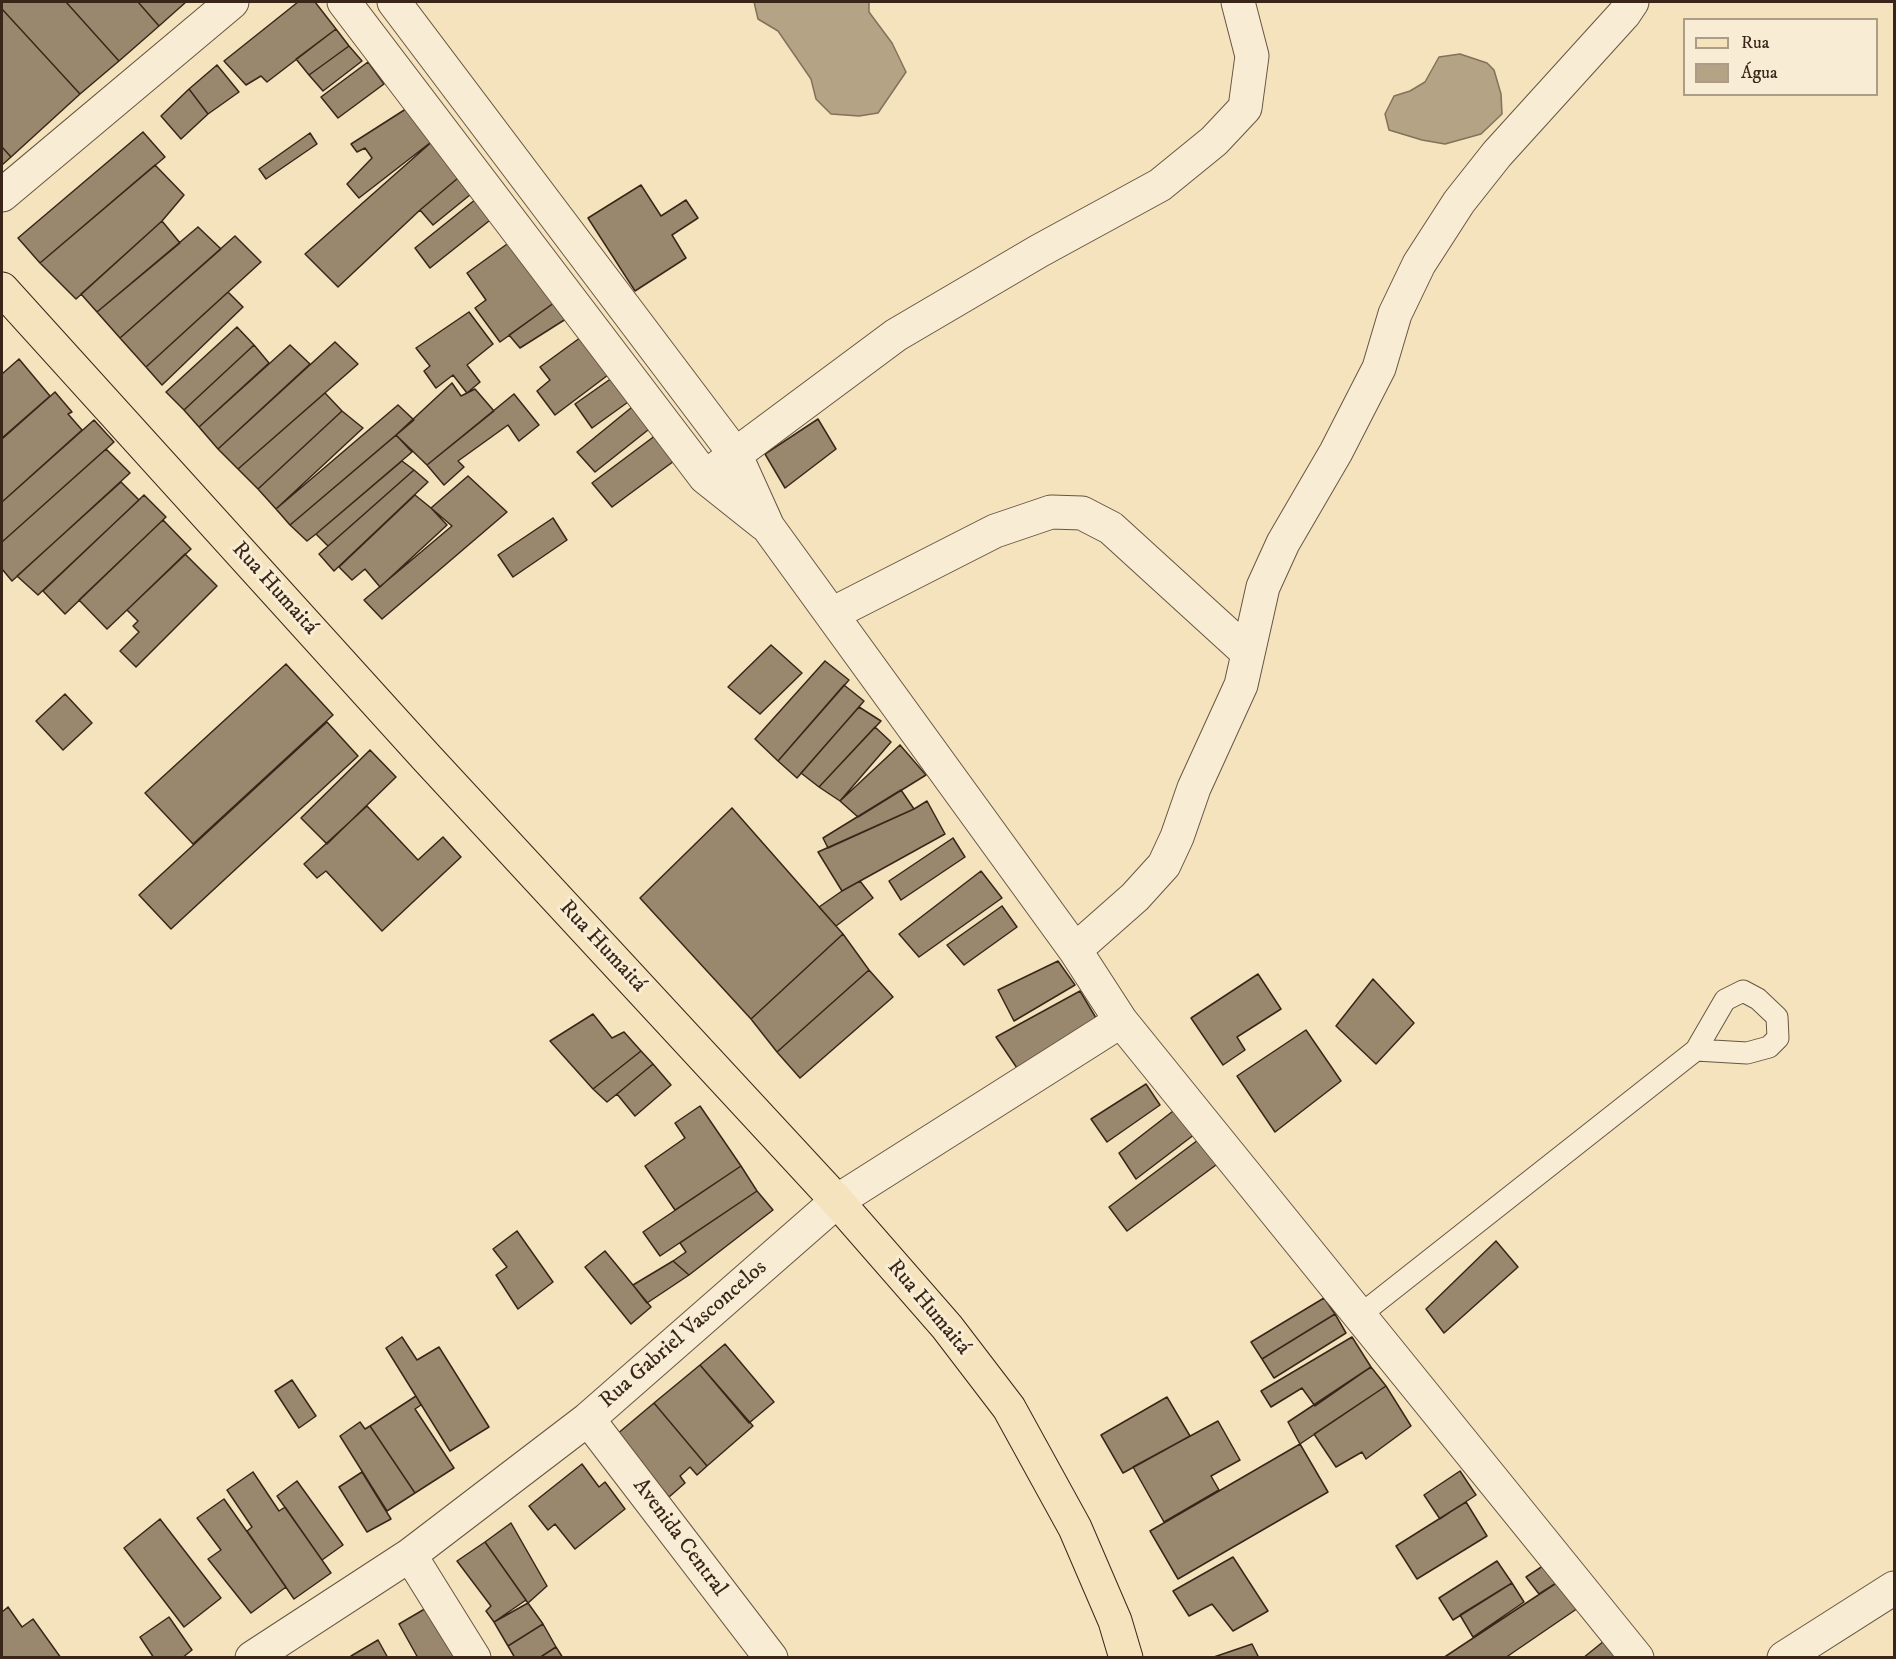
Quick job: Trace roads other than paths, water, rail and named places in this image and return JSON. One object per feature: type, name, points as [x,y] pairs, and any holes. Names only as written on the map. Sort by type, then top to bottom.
[{"type":"main road","name":"Rua Humaitá","points":[[2,288],[426,757],[837,1201],[947,1327],[1009,1408],[1075,1528],[1115,1621],[1126,1658]]},
{"type":"street","points":[[2,195],[232,2]]},
{"type":"street","points":[[344,2],[705,477],[768,527]]},
{"type":"street","points":[[394,2],[735,454],[768,527],[1075,950],[1122,1021],[1637,1658]]},
{"type":"street","points":[[705,477],[896,335],[1039,251],[1160,185],[1214,141],[1245,108],[1252,56],[1238,2]]},
{"type":"street","points":[[1075,950],[1135,897],[1164,866],[1194,788],[1241,685],[1263,587],[1282,543],[1336,452],[1379,368],[1395,314],[1419,264],[1459,202],[1497,154],[1632,2]]},
{"type":"street","points":[[506,214],[537,190]]},
{"type":"street","points":[[832,614],[995,531],[1051,512],[1082,513],[1111,528],[1248,653]]},
{"type":"street","name":"Rua Gabriel Vasconcelos","points":[[252,1658],[410,1556],[588,1419],[837,1201],[1122,1021]]},
{"type":"street","name":"Avenida Central","points":[[588,1419],[771,1658]]},
{"type":"street","points":[[410,1556],[474,1658]]},
{"type":"street","points":[[1784,1658],[1894,1588]]},
{"type":"lane","points":[[1360,1315],[1696,1050]]},
{"type":"water","points":[[754,2],[869,2],[869,12],[892,43],[906,72],[878,113],[859,116],[831,114],[816,99],[811,79],[778,31],[758,19]]},
{"type":"water","points":[[1460,54],[1487,63],[1494,70],[1501,94],[1502,114],[1481,134],[1445,144],[1389,130],[1385,114],[1394,96],[1410,91],[1425,82],[1439,57]]}]
